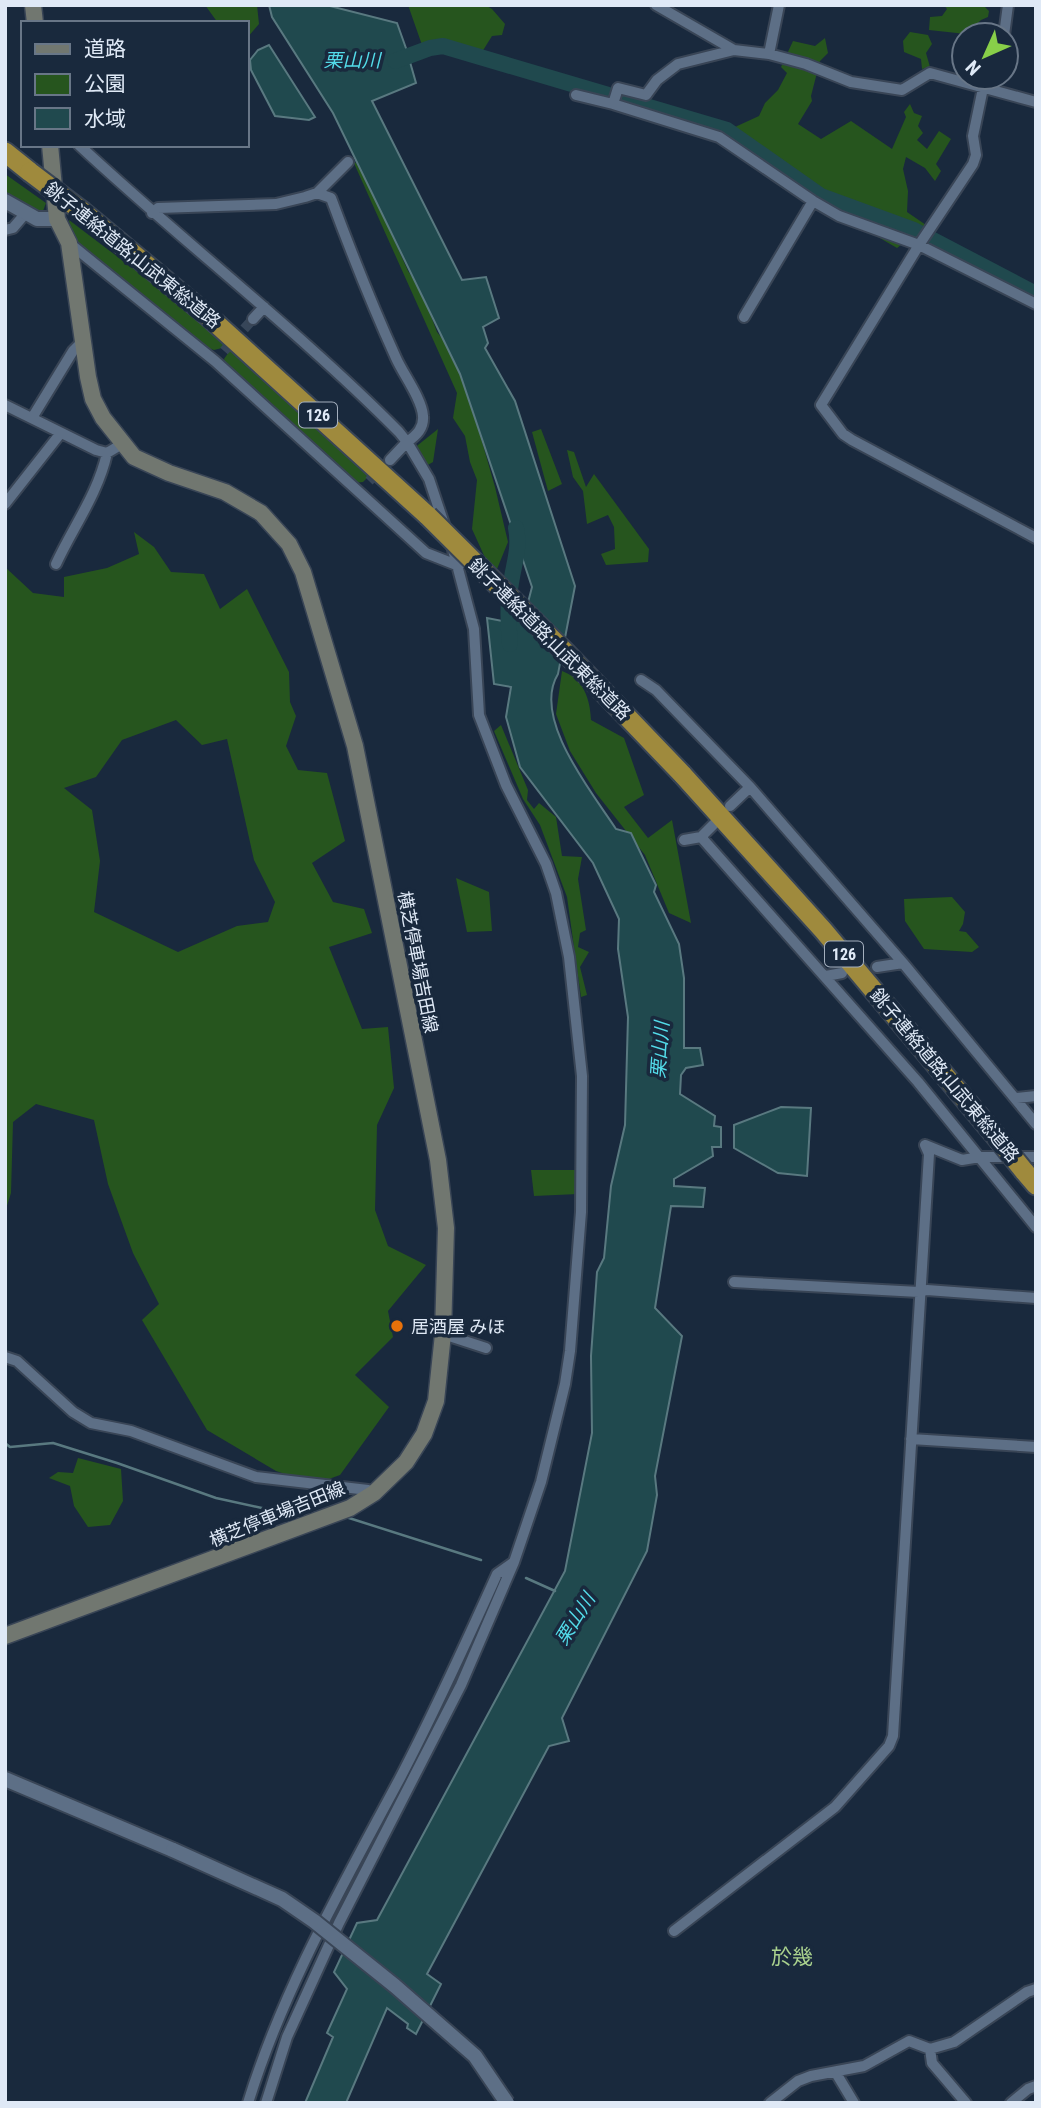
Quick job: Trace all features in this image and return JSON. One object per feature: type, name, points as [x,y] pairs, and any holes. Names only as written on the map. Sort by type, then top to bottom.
[{"type":"highway","name":"銚子連絡道路;山武東総道路","points":[[5,152],[83,212],[218,325],[428,516],[566,653],[682,774],[832,940],[999,1140],[1032,1171]]},
{"type":"main road","name":"横芝停車場吉田線","points":[[5,1636],[349,1508],[374,1493],[406,1462],[427,1427],[436,1401],[443,1334],[446,1228],[438,1160],[355,746],[303,572],[289,544],[261,513],[225,492],[169,473],[134,457],[112,432],[93,400],[82,342],[69,243],[57,219],[50,147]]},
{"type":"street","points":[[656,5],[734,50]]},
{"type":"street","points":[[769,54],[779,5]]},
{"type":"street","points":[[613,104],[618,88],[646,95],[657,80],[678,64],[734,50],[769,54],[807,64],[851,82],[902,90],[930,73],[950,79]]},
{"type":"street","points":[[982,91],[973,136],[976,155],[973,164],[919,245],[821,405],[852,440],[1036,538]]},
{"type":"street","points":[[999,91],[1036,102]]},
{"type":"street","points":[[576,95],[719,136],[839,216],[919,245],[1036,304]]},
{"type":"street","points":[[81,147],[152,213],[264,307],[392,425],[407,442],[429,479],[458,566],[474,629],[479,715],[506,785],[546,864],[556,893],[569,957],[582,1076],[581,1212],[570,1351],[565,1384],[541,1482],[514,1562],[461,1685],[339,1923],[287,2037],[266,2103]]},
{"type":"street","points":[[152,213],[158,208],[189,205],[276,204],[317,193],[348,162]]},
{"type":"street","points":[[317,193],[331,198],[344,237],[376,313],[422,409],[424,419],[420,431],[390,460]]},
{"type":"street","points":[[5,201],[37,219],[57,219]]},
{"type":"street","points":[[744,317],[813,201]]},
{"type":"street","points":[[5,230],[13,228],[25,214]]},
{"type":"street","points":[[69,243],[215,361],[426,553],[458,566]]},
{"type":"street","points":[[253,319],[264,307]]},
{"type":"street","points":[[32,418],[73,351],[82,342]]},
{"type":"street","points":[[215,361],[224,351]]},
{"type":"street","points":[[5,405],[60,434],[107,453]]},
{"type":"street","points":[[5,504],[60,434]]},
{"type":"street","points":[[56,564],[83,515],[107,453],[122,444]]},
{"type":"street","points":[[359,491],[369,481]]},
{"type":"street","points":[[641,680],[656,690],[695,728],[750,787],[903,963],[1036,1124]]},
{"type":"street","points":[[730,806],[750,787]]},
{"type":"street","points":[[684,840],[701,836],[714,824]]},
{"type":"street","points":[[701,836],[826,976],[1036,1227]]},
{"type":"street","points":[[877,967],[903,963]]},
{"type":"street","points":[[826,976],[842,973]]},
{"type":"street","points":[[1017,1098],[1036,1096]]},
{"type":"street","points":[[674,1931],[835,1807],[889,1746],[894,1736],[929,1154],[925,1145],[962,1160],[980,1157],[1032,1171]]},
{"type":"street","points":[[734,1283],[919,1292],[927,1290],[1036,1298]]},
{"type":"street","points":[[443,1334],[486,1348]]},
{"type":"street","points":[[5,1357],[17,1361],[73,1412],[92,1423],[131,1432],[256,1477],[356,1488],[374,1493]]},
{"type":"street","points":[[911,1439],[1036,1447]]},
{"type":"street","points":[[248,2103],[262,2056],[326,1915],[400,1777],[497,1574],[514,1562]]},
{"type":"street","points":[[5,1779],[282,1899],[314,1921],[404,1994],[475,2056],[507,2103]]},
{"type":"street","points":[[770,2103],[798,2081],[864,2066],[909,2041],[930,2049],[954,2042],[1027,1992],[1036,1989]]},
{"type":"street","points":[[930,2049],[932,2063],[966,2103]]},
{"type":"street","points":[[836,2073],[854,2103]]},
{"type":"street","points":[[1012,2103],[1028,2089],[1036,2086]]},
{"type":"green space","points":[[205,5],[257,5],[259,24],[248,37],[248,21],[217,21]]},
{"type":"green space","points":[[408,5],[485,5],[505,24],[502,35],[492,36],[482,52],[447,44],[422,45]]},
{"type":"green space","points":[[944,5],[983,5],[989,11],[988,17],[980,21],[950,21],[950,32],[929,30],[930,17],[942,16],[947,9]]},
{"type":"green space","points":[[910,32],[928,35],[932,44],[926,53],[930,67],[922,69],[921,59],[904,52],[903,41]]},
{"type":"green space","points":[[825,38],[828,53],[820,61],[812,101],[798,124],[821,139],[851,121],[892,149],[906,117],[904,112],[910,104],[914,113],[922,116],[918,126],[923,133],[917,140],[927,149],[939,131],[951,139],[936,164],[941,171],[935,181],[925,168],[906,157],[903,169],[908,191],[907,212],[926,225],[897,248],[816,201],[757,150],[735,127],[759,116],[765,103],[778,90],[787,73],[781,67],[793,41],[815,46]]},
{"type":"green space","points":[[353,161],[368,182],[408,271],[421,290],[437,332],[453,352],[467,389],[508,542],[497,569],[487,562],[472,529],[477,480],[465,436],[453,418],[457,393]]},
{"type":"green space","points":[[5,174],[46,203],[43,211],[32,210],[5,194]]},
{"type":"green space","points":[[69,220],[197,317],[226,343],[222,348],[214,350],[203,346],[72,240]]},
{"type":"green space","points":[[231,349],[371,474],[363,482],[354,483],[227,368],[224,359]]},
{"type":"green space","points":[[438,429],[433,462],[426,466],[413,449]]},
{"type":"green space","points":[[541,429],[562,484],[548,491],[532,432]]},
{"type":"green space","points":[[567,450],[574,452],[586,487],[594,474],[649,549],[648,562],[606,565],[601,554],[615,549],[614,527],[608,515],[587,524],[583,491],[573,477]]},
{"type":"green space","points":[[134,532],[154,547],[171,572],[204,574],[220,609],[247,589],[289,672],[290,702],[296,716],[286,746],[298,770],[327,773],[345,841],[312,863],[333,902],[364,909],[372,933],[329,947],[362,1029],[388,1027],[394,1088],[377,1125],[375,1210],[388,1246],[426,1265],[388,1311],[393,1337],[355,1375],[389,1407],[340,1475],[315,1484],[276,1471],[207,1430],[142,1320],[159,1304],[133,1253],[108,1184],[94,1120],[36,1104],[13,1122],[11,1193],[5,1212],[5,567],[33,593],[64,597],[64,577],[107,568],[139,554]],"holes":[[[176,720],[202,745],[227,739],[254,860],[275,902],[268,922],[237,926],[178,952],[94,912],[100,861],[92,810],[64,788],[96,777],[122,740]]]},
{"type":"green space","points":[[562,671],[581,684],[591,720],[624,738],[644,795],[624,807],[648,838],[672,820],[691,923],[669,913],[645,855],[596,793],[570,751],[556,714]]},
{"type":"green space","points":[[501,725],[528,790],[527,800],[534,809],[539,803],[556,817],[562,856],[582,857],[578,879],[586,930],[580,933],[578,947],[589,952],[580,967],[587,995],[581,997],[567,897],[540,825],[523,799],[494,731]]},
{"type":"green space","points":[[456,878],[489,892],[492,931],[467,932]]},
{"type":"green space","points":[[952,897],[965,912],[959,931],[966,932],[979,947],[972,952],[924,949],[905,921],[904,899]]},
{"type":"green space","points":[[531,1170],[577,1170],[578,1194],[534,1196]]},
{"type":"green space","points":[[78,1458],[121,1469],[123,1501],[110,1525],[88,1527],[74,1506],[70,1486],[49,1478],[58,1472],[73,1473]]},
{"type":"water","name":"栗山川","points":[[269,5],[326,5],[397,23],[407,51],[414,50],[416,58],[410,62],[416,83],[372,101],[462,280],[486,277],[499,318],[483,327],[488,343],[485,348],[515,401],[575,586],[552,692],[552,712],[558,733],[580,775],[616,829],[631,833],[656,885],[654,892],[679,944],[684,978],[684,1048],[700,1048],[703,1065],[686,1068],[681,1075],[680,1094],[715,1116],[714,1126],[721,1127],[721,1147],[712,1147],[713,1156],[674,1179],[674,1186],[705,1188],[703,1207],[671,1206],[655,1308],[682,1336],[655,1476],[657,1495],[647,1551],[562,1718],[569,1741],[549,1746],[427,1974],[441,1984],[416,2034],[407,2028],[408,2024],[387,2008],[346,2103],[305,2103],[333,2037],[327,2033],[347,1989],[334,1972],[357,1923],[377,1920],[565,1571],[592,1433],[591,1356],[597,1272],[604,1258],[611,1186],[625,1125],[628,1017],[618,949],[619,919],[593,863],[520,767],[506,717],[511,687],[494,684],[487,618],[512,623],[525,614],[532,587],[460,374],[333,113],[272,17]]},
{"type":"water","points":[[269,45],[315,117],[309,120],[275,116],[251,70],[250,60],[258,50]]},
{"type":"water","points":[[781,1107],[811,1108],[807,1176],[778,1173],[734,1148],[734,1125]]},
{"type":"waterway","points":[[395,61],[443,46],[727,130],[821,196],[914,230],[1036,294]]},
{"type":"waterway","name":"栗山川","points":[[510,644],[508,606],[517,549],[516,528]]},
{"type":"waterway","points":[[5,1443],[10,1447],[53,1443],[216,1498],[271,1510],[314,1508]]},
{"type":"waterway","points":[[349,1518],[481,1560]]},
{"type":"waterway","points":[[526,1578],[555,1591]]},
{"type":"tunnel","points":[[224,351],[253,319]]},
{"type":"tunnel","points":[[369,481],[390,460]]},
{"type":"place","name":"居酒屋 みほ","points":[[397,1326]]},
{"type":"district","name":"於幾","points":[[792,1957]]}]
